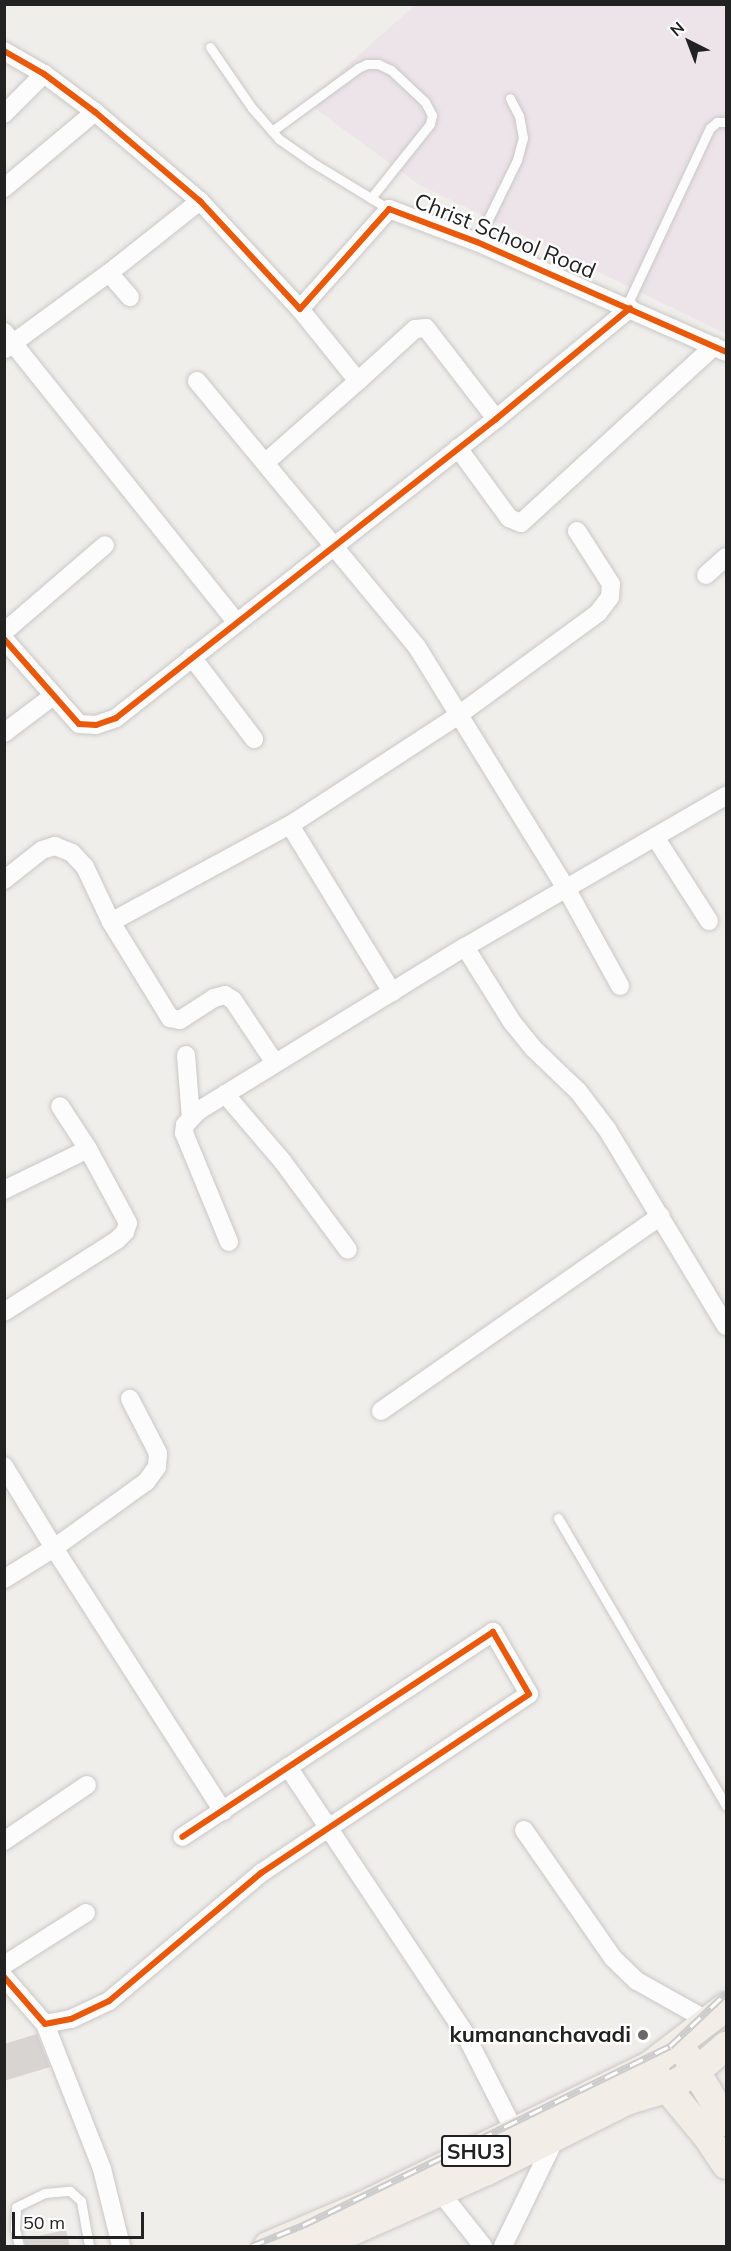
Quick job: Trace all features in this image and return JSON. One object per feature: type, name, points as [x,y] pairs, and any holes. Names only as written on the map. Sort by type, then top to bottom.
[{"type":"main road","name":"SHU3","points":[[268,2247],[362,2206],[649,2066],[718,2015]]},
{"type":"main road","points":[[679,2045],[698,2070],[726,2165]]},
{"type":"main road","name":"SHU3","points":[[319,2247],[556,2137],[620,2104],[666,2089],[698,2070],[726,2046]]},
{"type":"main road","points":[[649,2066],[666,2089],[716,2128]]},
{"type":"main road","points":[[620,2104],[651,2108],[716,2128]]},
{"type":"street","points":[[4,51],[44,74],[95,112],[200,201],[300,309],[358,381]]},
{"type":"street","points":[[4,114],[44,74]]},
{"type":"street","points":[[4,188],[95,112]]},
{"type":"street","points":[[200,201],[109,273],[7,341],[236,622]]},
{"type":"street","name":"Christ School Road","points":[[300,309],[389,209],[477,242],[720,349]]},
{"type":"street","points":[[109,273],[129,297]]},
{"type":"street","points":[[4,639],[79,723],[96,725],[116,718],[496,419],[628,307]]},
{"type":"street","points":[[266,462],[415,329],[426,328],[496,419]]},
{"type":"street","points":[[458,448],[509,518],[521,523],[720,349]]},
{"type":"street","points":[[197,381],[417,647],[566,888],[620,986]]},
{"type":"street","points":[[111,922],[290,825],[460,714],[598,613],[610,597],[611,584],[577,531]]},
{"type":"street","points":[[4,632],[105,545]]},
{"type":"street","points":[[706,575],[726,557]]},
{"type":"street","points":[[192,657],[254,739]]},
{"type":"street","points":[[4,733],[53,696]]},
{"type":"street","points":[[229,1242],[184,1133],[185,1125],[191,1118],[225,1094],[465,947],[726,796]]},
{"type":"street","points":[[290,825],[392,992]]},
{"type":"street","points":[[655,837],[709,921]]},
{"type":"street","points":[[4,880],[42,850],[55,846],[72,853],[85,867],[111,922],[170,1018],[180,1020],[214,998],[225,995],[233,1000],[275,1064]]},
{"type":"street","points":[[465,947],[512,1022],[534,1049],[578,1090],[607,1129],[726,1326]]},
{"type":"street","points":[[186,1055],[191,1118]]},
{"type":"street","points":[[225,1094],[283,1162],[348,1250]]},
{"type":"street","points":[[4,1312],[117,1240],[125,1232],[128,1223],[88,1149],[60,1106]]},
{"type":"street","points":[[4,1190],[88,1149]]},
{"type":"street","points":[[381,1411],[661,1216]]},
{"type":"street","points":[[4,1579],[54,1548],[146,1482],[157,1467],[158,1453],[130,1399]]},
{"type":"street","points":[[4,1466],[223,1811]]},
{"type":"street","points":[[45,2024],[71,2019],[109,2001],[261,1873],[529,1694],[493,1632],[182,1837]]},
{"type":"street","points":[[288,1767],[463,2030],[515,2132]]},
{"type":"street","points":[[4,1841],[87,1785]]},
{"type":"street","points":[[524,1830],[613,1958],[637,1981],[718,2015]]},
{"type":"street","points":[[4,1965],[86,1913]]},
{"type":"street","points":[[4,1977],[45,2024],[102,2169],[121,2247]]},
{"type":"street","points":[[503,2247],[556,2137]]},
{"type":"street","points":[[440,2192],[483,2247]]},
{"type":"lane","points":[[210,47],[252,108],[272,131],[310,161],[389,209]]},
{"type":"lane","points":[[272,131],[358,68],[367,64],[378,64],[391,70],[426,102],[432,115],[430,124],[371,198]]},
{"type":"lane","points":[[477,242],[517,160],[523,138],[519,116],[510,98]]},
{"type":"lane","points":[[628,307],[710,128],[717,122],[726,122]]},
{"type":"lane","points":[[558,1518],[726,1806]]},
{"type":"lane","points":[[19,2247],[15,2228],[16,2207],[45,2193],[70,2191],[81,2201],[89,2247]]},
{"type":"shaded area","points":[[415,5],[726,5],[726,334],[418,184],[306,102]]},
{"type":"building","points":[[37,2034],[50,2067],[4,2081],[4,2044]]},
{"type":"building","points":[[66,2230],[70,2247],[26,2247],[24,2239]]},
{"type":"railway","points":[[251,2246],[303,2225],[670,2046],[726,1993]]},
{"type":"cycle path","points":[[4,51],[44,74],[95,112],[200,201],[300,309],[389,209],[477,242],[726,352]]},
{"type":"cycle path","points":[[4,639],[79,724],[96,725],[116,718],[496,419],[630,308]]},
{"type":"cycle path","points":[[4,1977],[45,2024],[71,2019],[109,2001],[261,1873],[529,1694],[493,1632],[182,1837]]},
{"type":"place","name":"kumananchavadi","points":[[643,2035]]}]
